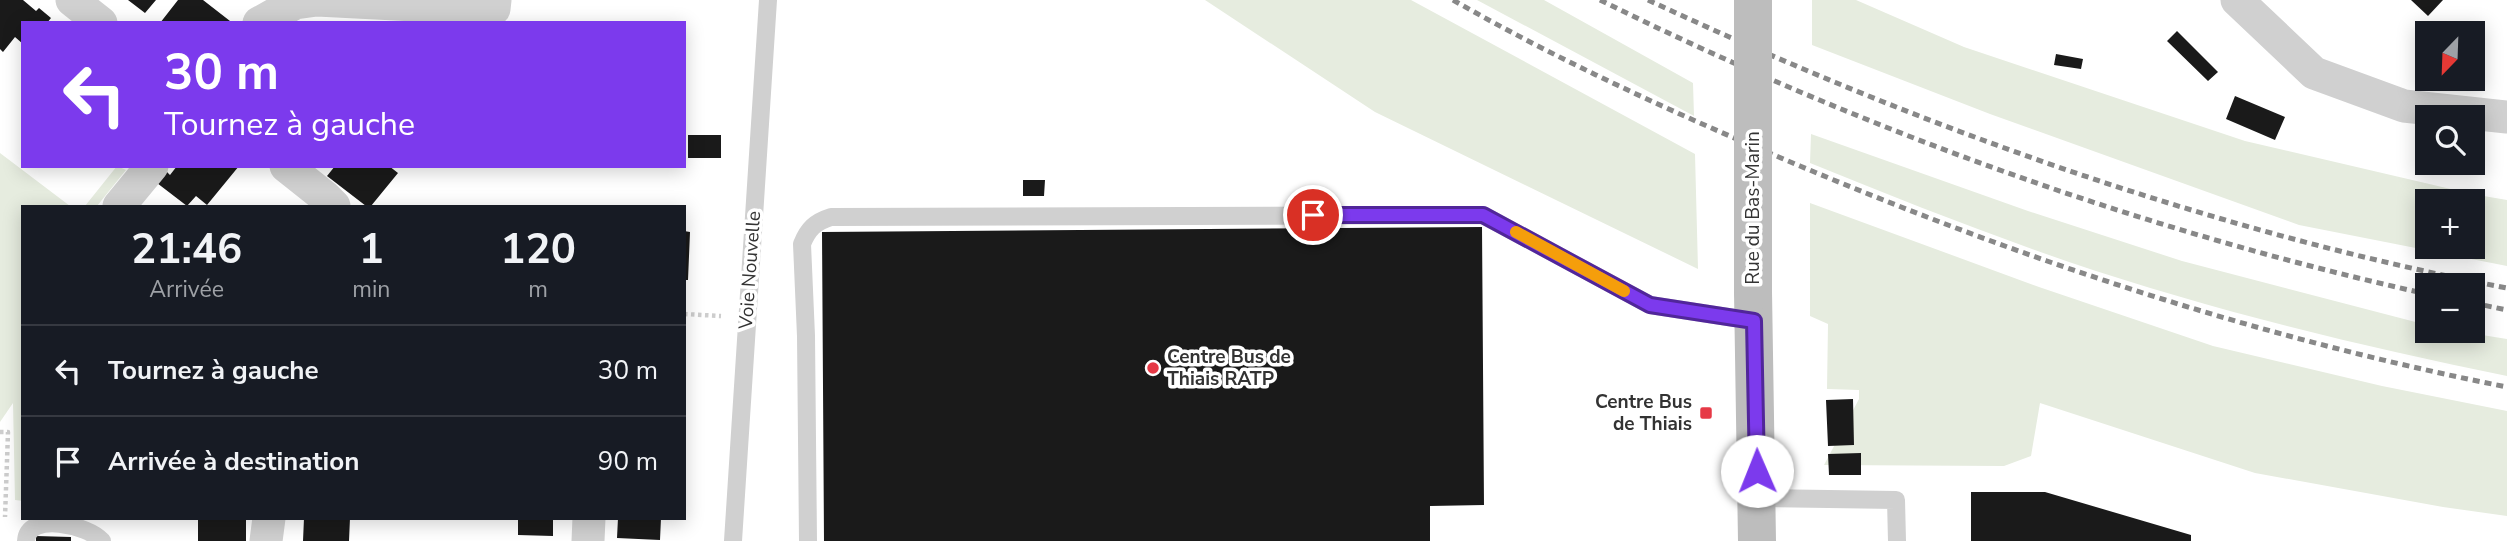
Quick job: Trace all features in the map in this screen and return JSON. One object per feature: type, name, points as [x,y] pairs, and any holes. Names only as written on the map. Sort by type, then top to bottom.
[{"type":"main road","name":"Rue du Bas-Marin","points":[[1753,0],[1757,541]]},
{"type":"street","points":[[72,0],[98,21]]},
{"type":"street","points":[[263,21],[295,3],[317,0],[494,9],[495,0]]},
{"type":"street","points":[[2237,0],[2314,73],[2404,106],[2507,117]]},
{"type":"street","points":[[120,205],[150,168]]},
{"type":"street","points":[[289,168],[333,205]]},
{"type":"street","points":[[266,541],[269,520]]},
{"type":"street","points":[[588,541],[589,520]]},
{"type":"lane","name":"Voie Nouvelle","points":[[733,541],[768,0]]},
{"type":"lane","points":[[808,541],[806,336],[802,244],[808,230],[819,221],[831,217],[1483,215],[1650,305],[1754,307]]},
{"type":"lane","points":[[1757,498],[1896,500],[1897,541]]},
{"type":"lane","points":[[26,541],[33,526],[44,524],[81,528],[102,541]]},
{"type":"path","points":[[686,314],[747,317]]},
{"type":"path","points":[[0,432],[8,432],[5,527]]},
{"type":"shaded area","points":[[1205,0],[1411,0],[1695,154],[1698,269],[1375,112]]},
{"type":"shaded area","points":[[1477,0],[1544,0],[1693,83],[1694,116]]},
{"type":"shaded area","points":[[1812,0],[1856,0],[1964,47],[2245,141],[2451,189],[2415,189],[2415,248],[2299,225],[1990,114],[1812,45]]},
{"type":"shaded area","points":[[1811,134],[2028,211],[2182,261],[2415,322],[2415,343],[2485,343],[2485,335],[2507,339],[2507,376],[2286,326],[2177,296],[2004,239],[1810,163]]},
{"type":"shaded area","points":[[0,153],[69,205],[21,205],[21,501],[15,500],[13,403],[0,422]]},
{"type":"shaded area","points":[[115,168],[126,170],[98,205],[86,205]]},
{"type":"shaded area","points":[[2485,196],[2507,200],[2507,266],[2471,259],[2485,259]]},
{"type":"shaded area","points":[[1810,203],[2039,287],[2213,346],[2382,386],[2507,411],[2507,516],[2255,473],[2040,403],[2031,456],[2004,466],[1824,465],[1859,399],[1859,390],[1827,389],[1828,324],[1810,316]]},
{"type":"building","points":[[0,0],[23,0],[36,11],[39,8],[51,18],[49,21],[21,21],[21,42],[15,37],[3,52],[0,49]]},
{"type":"building","points":[[128,0],[156,0],[145,13]]},
{"type":"building","points":[[178,0],[203,0],[230,21],[162,21]]},
{"type":"building","points":[[2411,0],[2443,0],[2428,16]]},
{"type":"building","points":[[2177,31],[2218,72],[2208,81],[2167,41]]},
{"type":"building","points":[[2056,54],[2083,59],[2081,69],[2054,65]]},
{"type":"building","points":[[2235,96],[2285,117],[2275,140],[2226,119]]},
{"type":"building","points":[[688,135],[721,135],[721,158],[688,158]]},
{"type":"building","points":[[175,168],[237,168],[207,205],[196,196],[186,205],[157,183],[167,172],[170,175]]},
{"type":"building","points":[[333,168],[392,168],[398,173],[372,205],[365,205],[327,176]]},
{"type":"building","points":[[1023,180],[1045,180],[1044,196],[1023,196]]},
{"type":"building","name":"Centre Bus de Thiais RATP","points":[[1482,227],[1484,505],[1430,506],[1430,541],[824,541],[822,232]]},
{"type":"building","points":[[686,231],[690,232],[686,280]]},
{"type":"building","points":[[1853,399],[1854,445],[1828,446],[1826,400]]},
{"type":"building","points":[[1861,453],[1861,475],[1829,475],[1828,454]]},
{"type":"building","points":[[1971,492],[2045,492],[2191,535],[2191,541],[1971,541]]},
{"type":"building","points":[[198,520],[246,520],[246,541],[198,541]]},
{"type":"building","points":[[304,520],[350,520],[349,541],[303,541]]},
{"type":"building","points":[[518,520],[553,520],[553,536],[518,535]]},
{"type":"building","points":[[618,520],[661,520],[660,540],[617,538]]},
{"type":"building","points":[[36,536],[71,537],[71,541],[36,541]]},
{"type":"railway","points":[[1453,0],[1538,46],[1667,108],[1800,166],[1973,234],[2060,265],[2236,321],[2416,368],[2507,387]]},
{"type":"railway","points":[[1600,0],[1799,92],[2004,172],[2214,240],[2415,291]]},
{"type":"railway","points":[[1648,0],[1856,91],[2069,171],[2286,237],[2396,265],[2507,288]]},
{"type":"railway","points":[[2485,305],[2507,310]]},
{"type":"slow traffic","points":[[1516,232],[1624,291]]},
{"type":"place","name":"Centre Bus de Thiais RATP","points":[[1153,368]]},
{"type":"place","name":"Centre Bus de Thiais","points":[[1706,413]]},
{"type":"route","points":[[1313,215],[1483,215],[1650,305],[1754,321],[1757,471]]}]
